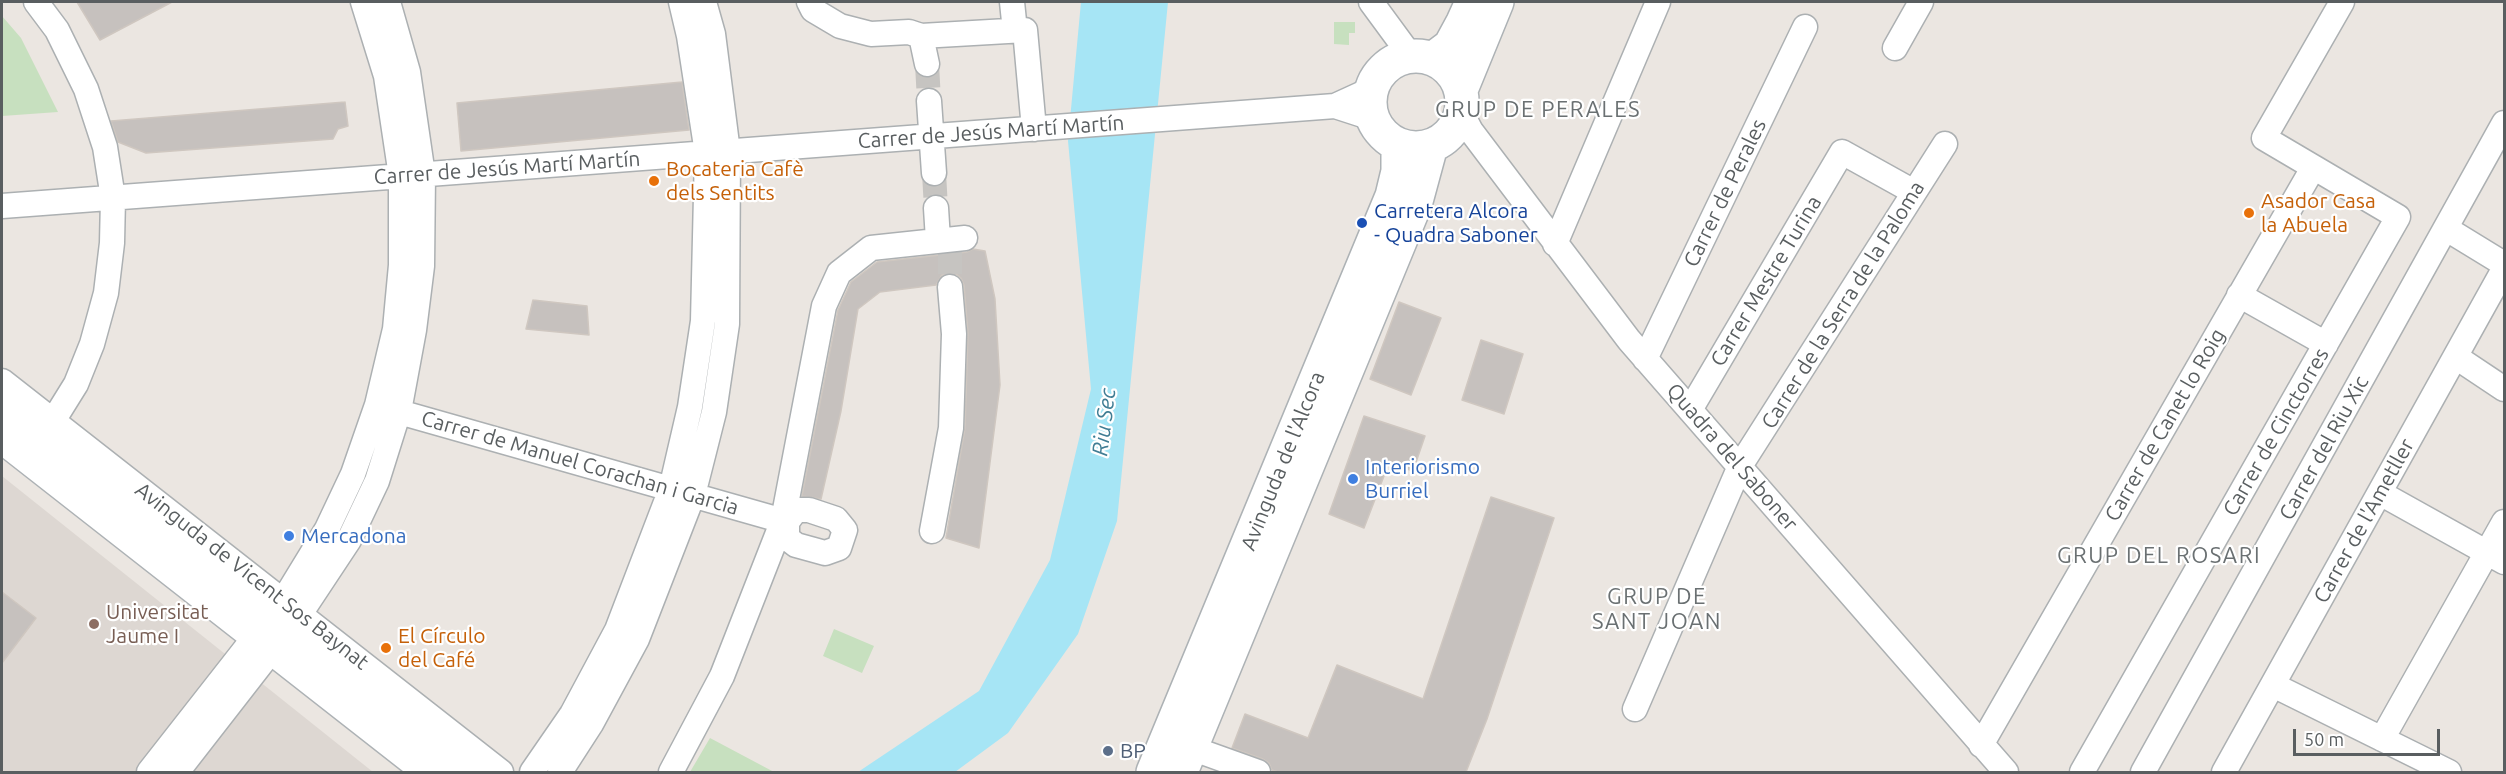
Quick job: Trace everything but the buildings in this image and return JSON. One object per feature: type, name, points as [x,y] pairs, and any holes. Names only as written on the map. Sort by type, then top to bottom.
[{"type":"main road","points":[[1422,57],[1451,71],[1455,122],[1414,149],[1398,145],[1382,134],[1371,104],[1379,73],[1393,61],[1422,57],[1450,46],[1472,2]]},
{"type":"main road","name":"Avinguda de l'Alcora","points":[[1186,760],[1415,205],[1455,122],[1497,2]]},
{"type":"main road","name":"Avinguda de l'Alcora","points":[[1153,772],[1392,196],[1398,171],[1398,145]]},
{"type":"main road","name":"Avinguda de Vicent Sos Baynat","points":[[2,405],[471,772]]},
{"type":"main road","name":"Avinguda de Vicent Sos Baynat","points":[[2,436],[279,624],[431,772]]},
{"type":"street","points":[[36,2],[57,30],[86,89],[105,147],[113,198],[112,243],[106,293],[92,344],[76,384],[53,421]]},
{"type":"street","points":[[363,2],[386,76],[412,175]]},
{"type":"street","points":[[148,772],[279,624],[349,540],[377,481],[388,408],[412,175],[408,72],[388,2]]},
{"type":"street","points":[[681,2],[717,152]]},
{"type":"street","points":[[532,772],[572,714],[616,630],[682,492],[714,412],[727,324],[713,34],[704,2]]},
{"type":"street","points":[[809,2],[813,10],[840,26],[871,34],[909,32],[921,36],[1020,30]]},
{"type":"street","points":[[1012,2],[1020,30],[1034,129]]},
{"type":"street","points":[[1371,2],[1422,57]]},
{"type":"street","points":[[1555,244],[1658,2]]},
{"type":"street","points":[[1895,48],[1921,2]]},
{"type":"street","points":[[2313,168],[2264,138],[2342,2]]},
{"type":"street","name":"Carrer de Perales","points":[[1645,359],[1805,27]]},
{"type":"street","points":[[921,36],[927,64]]},
{"type":"street","points":[[929,100],[934,173]]},
{"type":"street","name":"Carrer de Jesús Martí Martín","points":[[2,206],[1371,104]]},
{"type":"street","name":"Quadra del Saboner","points":[[1455,122],[1645,359],[2006,772]]},
{"type":"street","name":"Carrer del Riu Xic","points":[[2143,772],[2505,123]]},
{"type":"street","name":"Carrer de la Serra de la Paloma","points":[[1635,710],[1740,466],[1945,144]]},
{"type":"street","name":"Carrer Mestre Turina","points":[[1690,410],[1842,152],[1914,192]]},
{"type":"street","name":"Carrer de Cinctorres","points":[[2082,772],[2398,216],[2313,168]]},
{"type":"street","name":"Carrer de Canet lo Roig","points":[[1981,745],[2313,168]]},
{"type":"street","points":[[671,772],[722,676],[785,521],[824,306],[839,273],[871,248],[951,242],[936,208]]},
{"type":"street","points":[[2451,231],[2505,264]]},
{"type":"street","name":"Carrer de l'Ametller","points":[[2224,772],[2505,269]]},
{"type":"street","points":[[932,531],[951,428],[954,334],[950,287]]},
{"type":"street","points":[[2239,295],[2326,344]]},
{"type":"street","points":[[2456,357],[2505,389]]},
{"type":"street","name":"Avinguda de Vicent Sos Baynat","points":[[2,381],[53,421],[279,624],[501,772]]},
{"type":"street","name":"Carrer de Manuel Corachan i Garcia","points":[[388,408],[785,521]]},
{"type":"street","points":[[560,772],[591,724],[637,639],[682,492]]},
{"type":"street","points":[[2380,493],[2496,558]]},
{"type":"street","points":[[2382,739],[2496,558],[2505,522]]},
{"type":"street","points":[[177,772],[279,624]]},
{"type":"street","points":[[2273,685],[2449,772]]},
{"type":"street","points":[[1186,760],[1258,772]]},
{"type":"shaded area","name":"Universitat Jaume I","points":[[2,476],[373,772],[2,772]]},
{"type":"green space","points":[[2,16],[21,38],[58,112],[2,116]]},
{"type":"green space","points":[[1334,22],[1355,22],[1355,33],[1349,33],[1349,45],[1334,44]]},
{"type":"green space","points":[[834,629],[874,646],[862,673],[823,656]]},
{"type":"green space","points":[[710,738],[774,772],[690,772]]},
{"type":"water","name":"Riu Sec","points":[[1081,2],[1168,2],[1117,521],[1078,634],[1008,733],[955,772],[858,772],[979,691],[1050,560],[1091,389],[1068,141]]},
{"type":"tunnel","points":[[927,64],[929,101]]},
{"type":"tunnel","points":[[934,173],[936,208]]},
{"type":"tunnel","points":[[950,250],[950,287]]},
{"type":"place","name":"Bocateria Cafè dels Sentits","points":[[654,181]]},
{"type":"place","name":"Asador Casa la Abuela","points":[[2249,213]]},
{"type":"place","name":"Carretera Alcora - Quadra Saboner","points":[[1362,223]]},
{"type":"place","name":"Interiorismo Burriel","points":[[1353,479]]},
{"type":"place","name":"Mercadona","points":[[289,536]]},
{"type":"place","name":"Universitat Jaume I","points":[[94,624]]},
{"type":"place","name":"El Círculo del Café","points":[[386,648]]},
{"type":"place","name":"BP","points":[[1108,751]]},
{"type":"district","name":"GRUP DE PERALES","points":[[1538,110]]},
{"type":"district","name":"GRUP DEL ROSARI","points":[[2159,556]]},
{"type":"district","name":"GRUP DE SANT JOAN","points":[[1657,610]]}]
